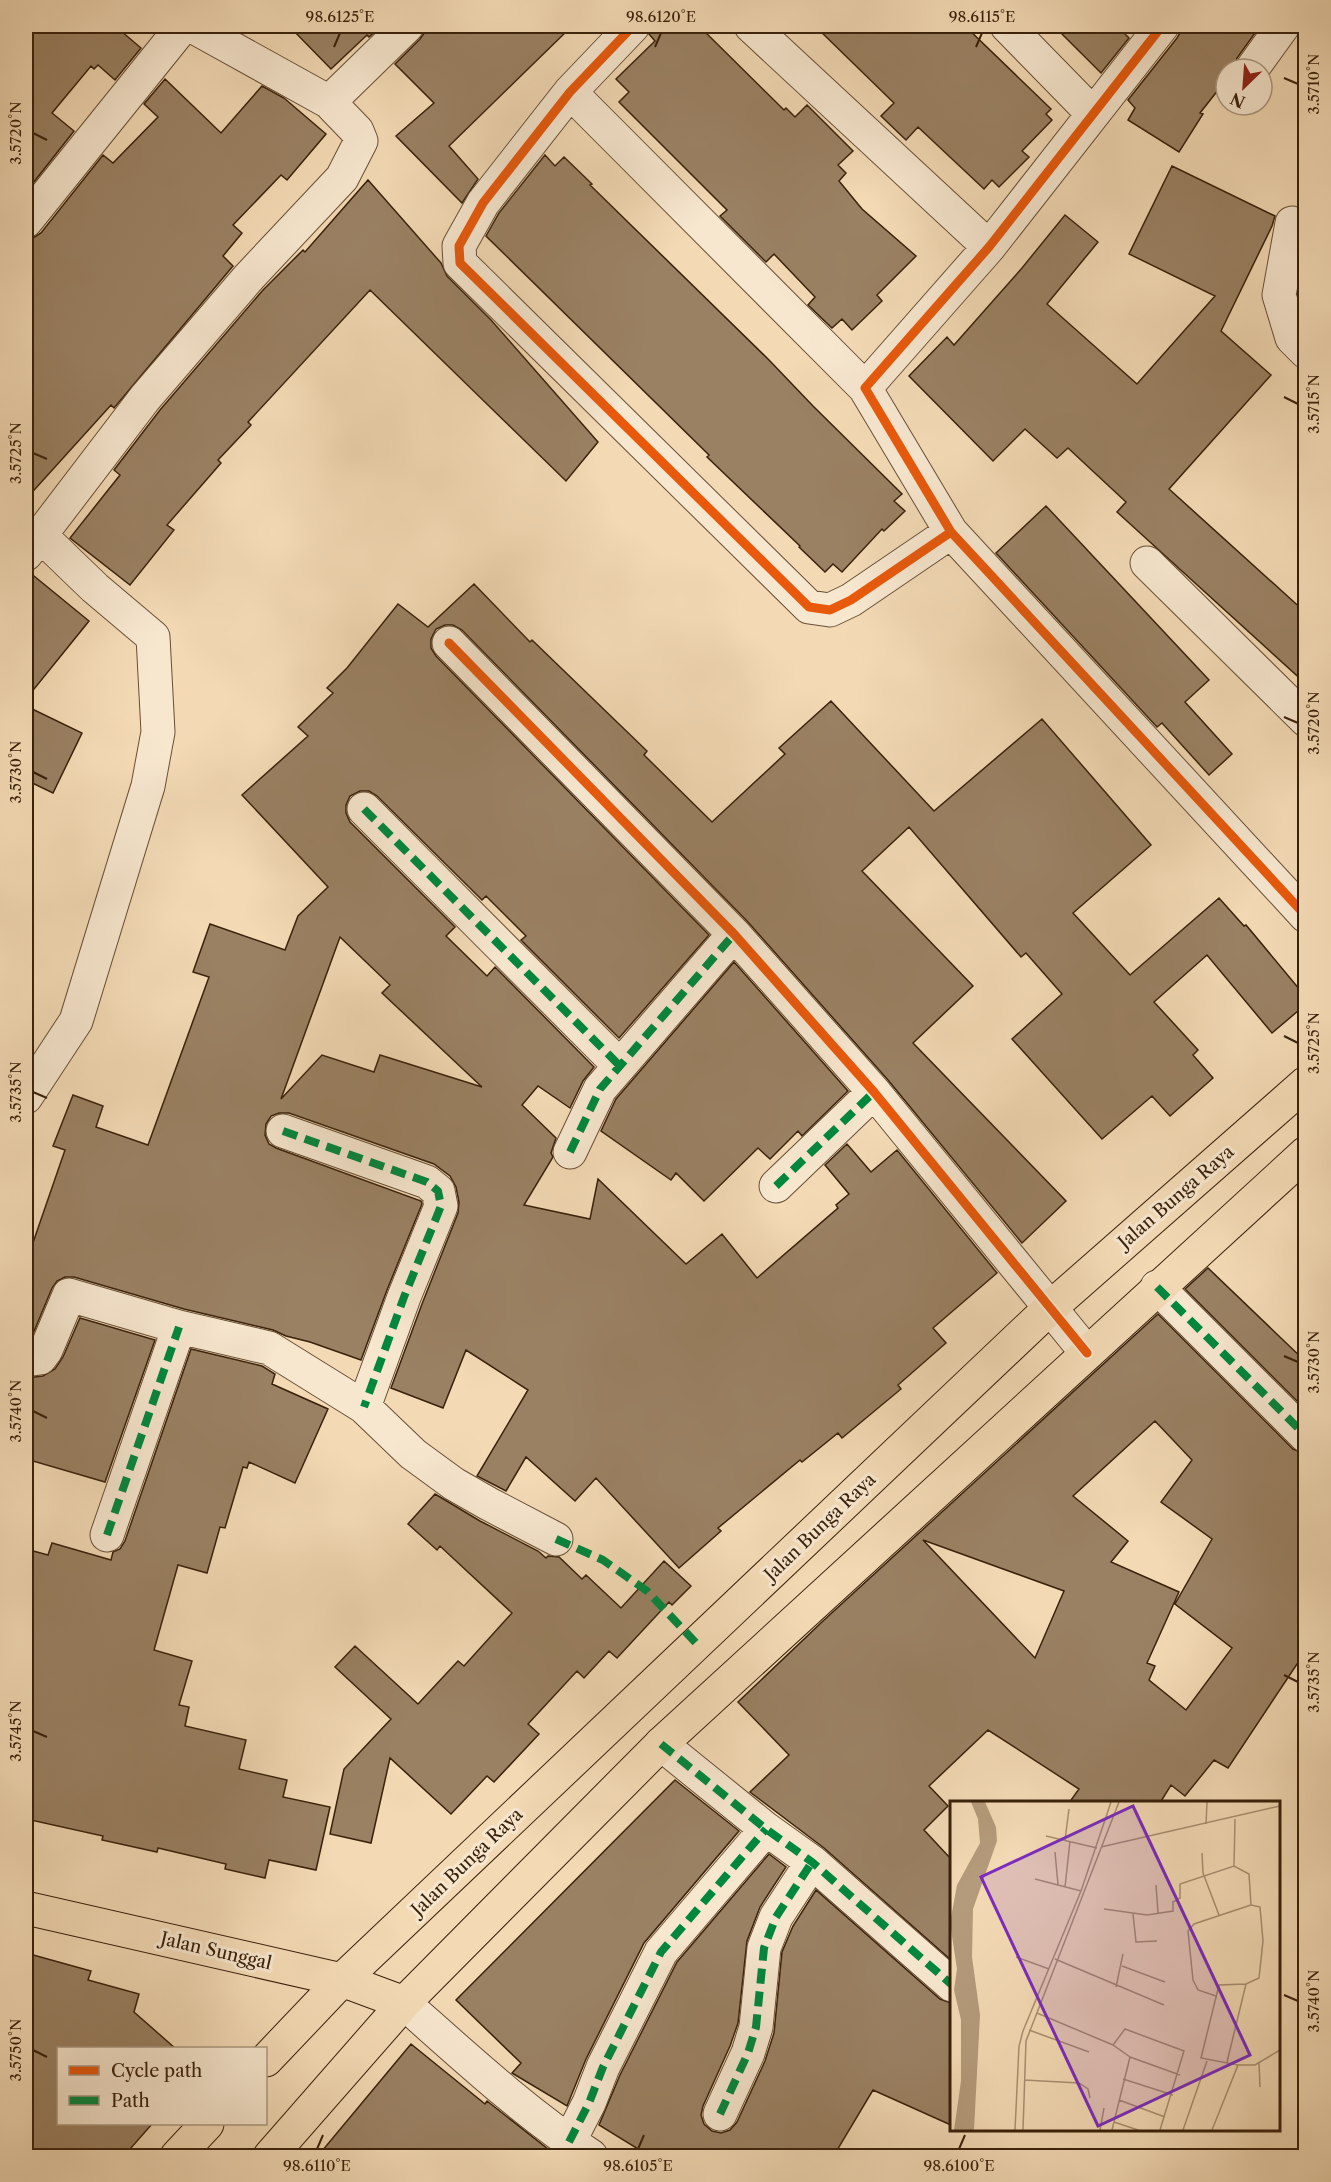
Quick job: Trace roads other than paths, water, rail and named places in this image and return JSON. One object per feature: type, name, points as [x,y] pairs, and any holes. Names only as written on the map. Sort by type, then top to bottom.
[{"type":"main road","name":"Jalan Bunga Raya","points":[[267,2059],[342,1980],[1050,1308],[1305,1083]]},
{"type":"main road","points":[[270,2157],[404,2003],[661,1744],[1305,1153]]},
{"type":"main road","name":"Jalan Sunggal","points":[[26,1908],[342,1980],[404,2003]]},
{"type":"main road","points":[[177,2157],[206,2125]]},
{"type":"street","points":[[26,222],[183,26]]},
{"type":"street","points":[[26,1097],[76,1021],[148,786],[158,732],[153,637],[95,588],[33,544],[145,398],[249,277],[342,178],[361,141],[357,131],[328,102],[192,26]]},
{"type":"street","points":[[328,102],[407,26]]},
{"type":"street","points":[[633,26],[570,92],[483,203],[459,246],[460,263],[809,607],[830,610],[851,600],[951,532]]},
{"type":"street","points":[[751,26],[989,247]]},
{"type":"street","points":[[1006,26],[1093,114]]},
{"type":"street","points":[[865,388],[989,247],[1161,26]]},
{"type":"street","points":[[1261,57],[1283,26]]},
{"type":"street","points":[[570,92],[865,388],[951,532],[1305,916]]},
{"type":"street","points":[[1292,223],[1279,295],[1292,338],[1305,351]]},
{"type":"street","points":[[1147,563],[1305,720]]},
{"type":"street","points":[[449,643],[734,934],[874,1092],[1087,1353]]},
{"type":"street","points":[[364,809],[620,1066]]},
{"type":"street","points":[[570,1152],[600,1089],[734,934]]},
{"type":"street","points":[[776,1186],[874,1092]]},
{"type":"street","points":[[283,1131],[427,1182],[438,1191],[441,1206],[404,1297],[364,1407]]},
{"type":"street","points":[[1157,1287],[1305,1436]]},
{"type":"street","points":[[26,1360],[40,1358],[46,1350],[69,1295],[179,1327],[269,1348],[364,1407],[413,1454],[454,1484],[556,1539]]},
{"type":"street","points":[[107,1535],[179,1327]]},
{"type":"street","points":[[661,1744],[766,1829],[812,1862],[950,1984]]},
{"type":"street","points":[[404,2003],[489,2078],[580,2149],[589,2103],[603,2067],[661,1952],[766,1829]]},
{"type":"street","points":[[720,2114],[748,2053],[756,2027],[764,1948],[776,1917],[812,1862]]}]
